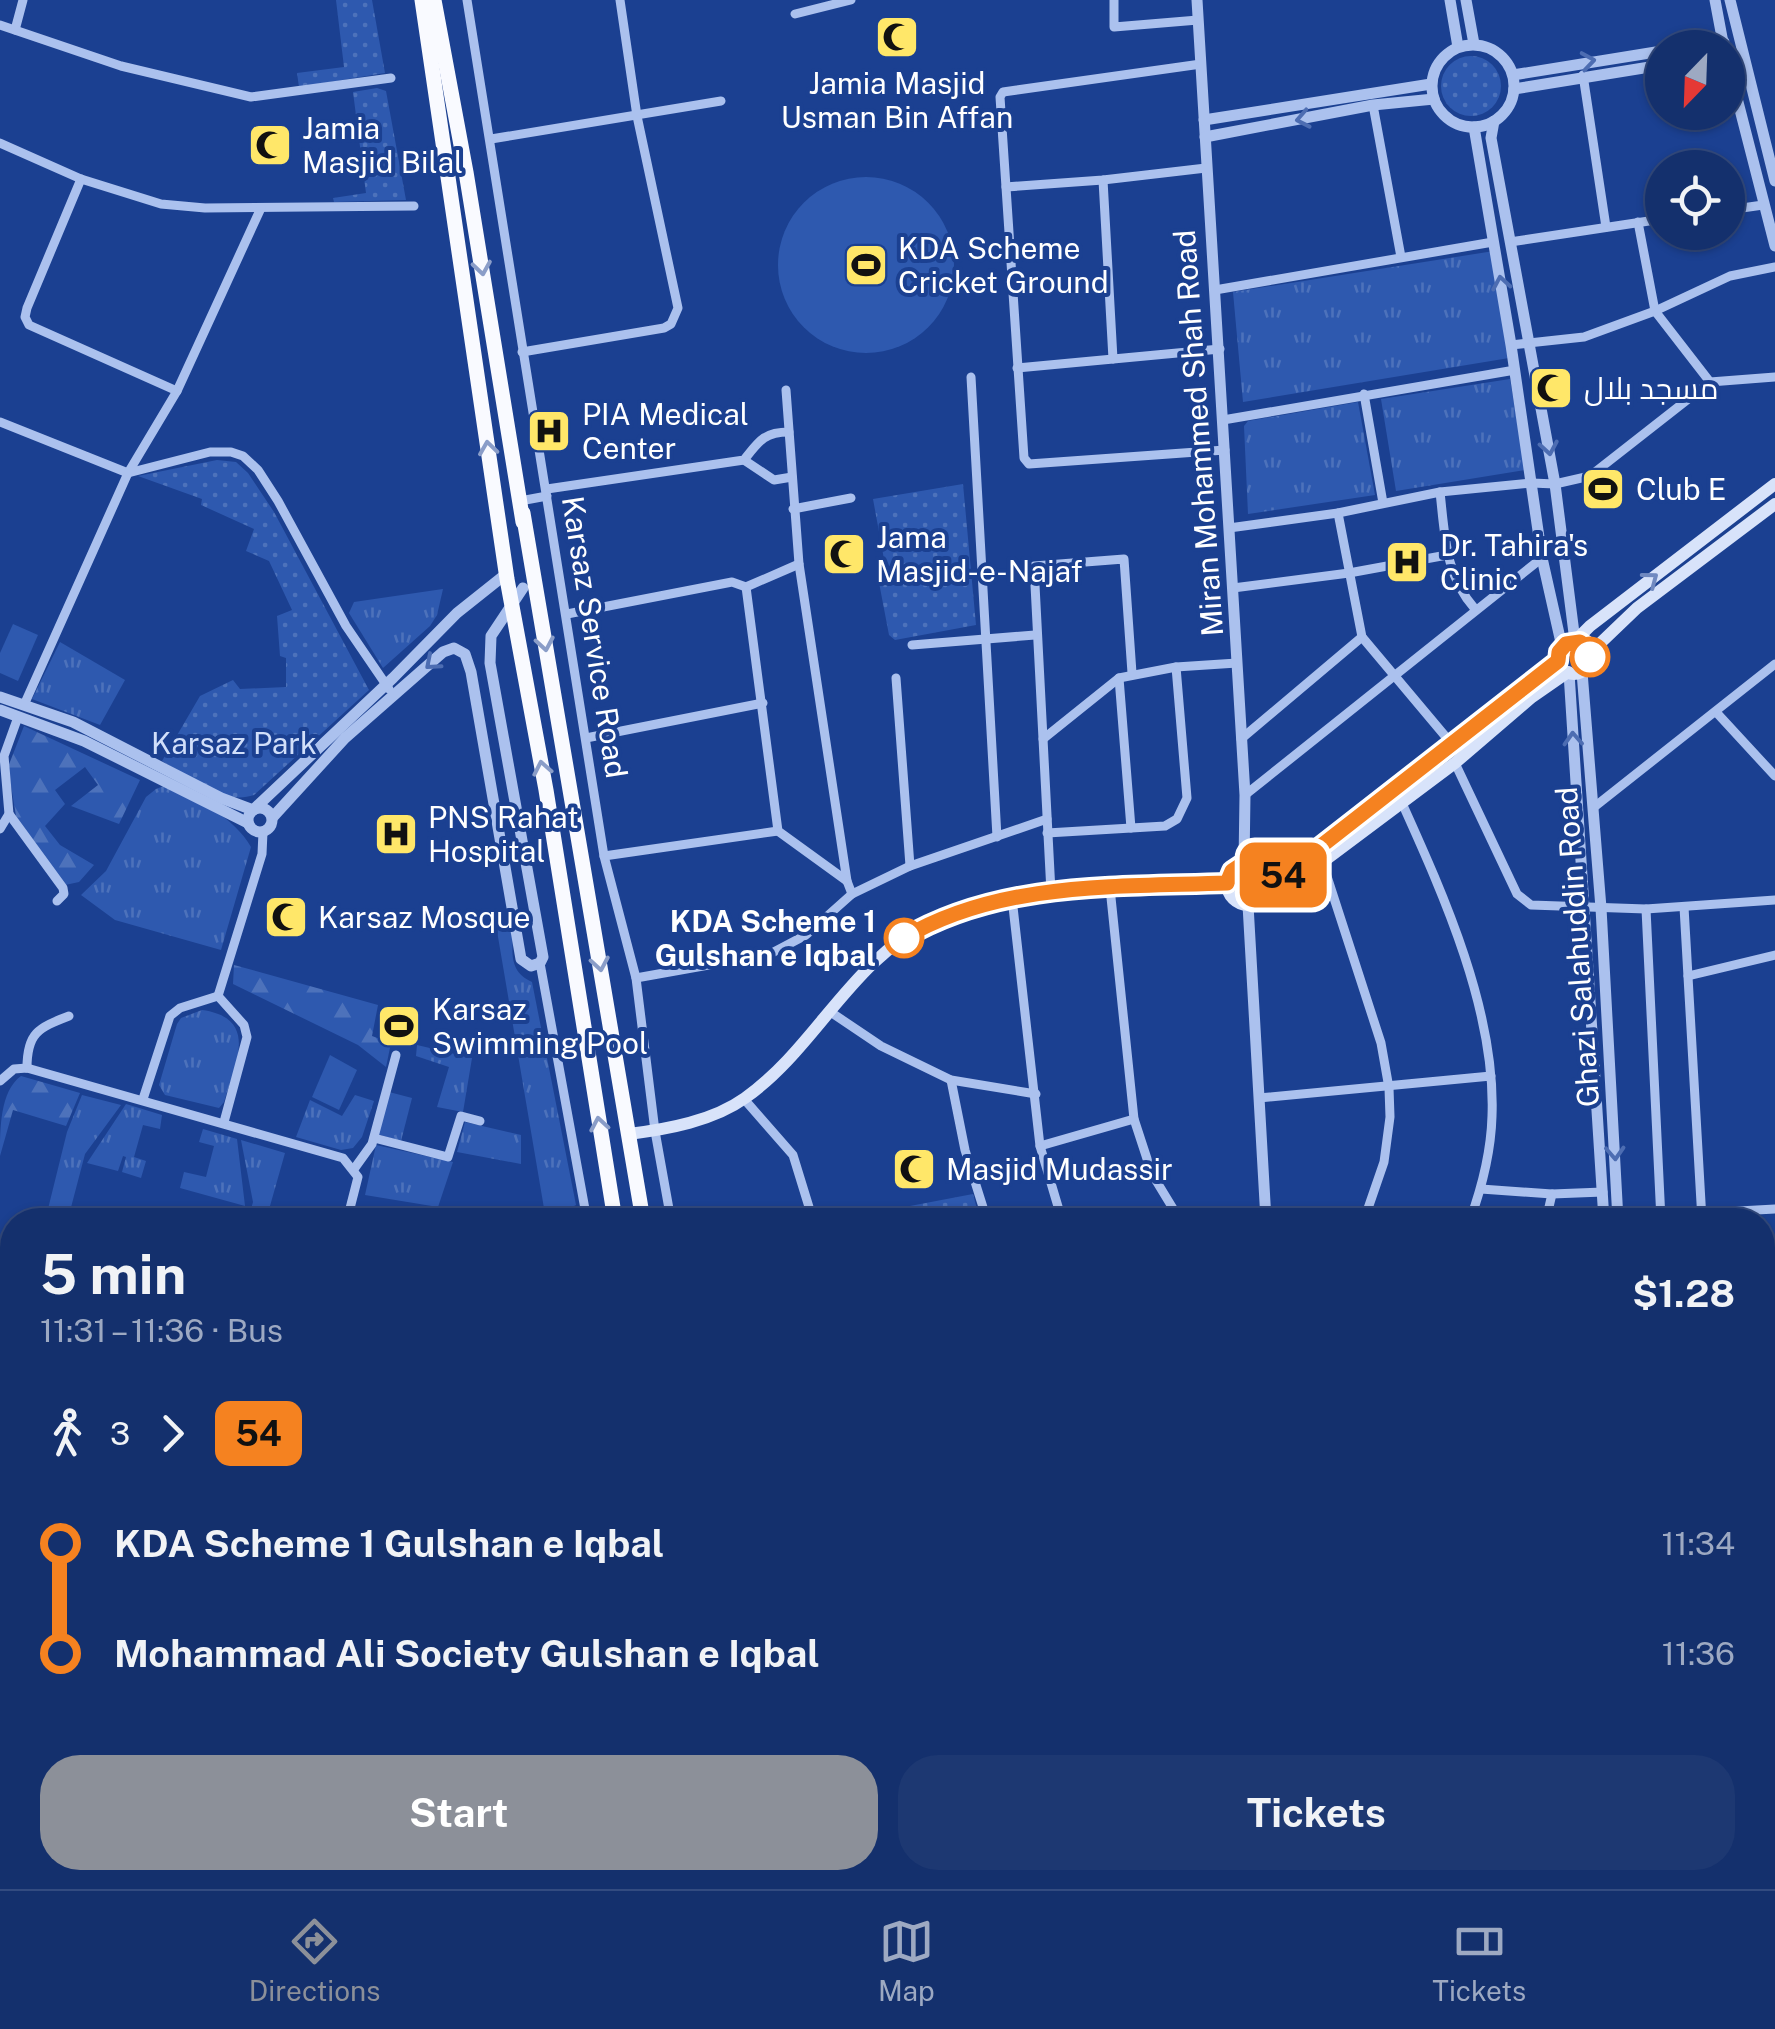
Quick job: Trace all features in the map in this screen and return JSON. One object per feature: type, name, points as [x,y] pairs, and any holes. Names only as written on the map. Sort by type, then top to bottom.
[{"type":"highway","points":[[412,0],[444,157]]},
{"type":"highway","points":[[422,0],[506,576],[546,790],[613,1208]]},
{"type":"highway","points":[[434,0],[641,1208]]},
{"type":"highway","points":[[444,0],[466,135],[466,172]]},
{"type":"highway","points":[[506,576],[517,590],[523,588],[527,577],[522,554],[522,507]]},
{"type":"main road","points":[[1576,641],[1590,653],[1590,662],[1568,665],[1451,742],[1284,875],[1268,874],[1260,866],[1244,863],[1232,871],[1227,883],[1234,900],[1248,906],[1267,894],[1283,890],[1455,763],[1568,665],[1576,641],[1590,626],[1775,484]]},
{"type":"main road","points":[[1590,653],[1637,608],[1775,504]]},
{"type":"main road","points":[[1267,894],[1268,874]]},
{"type":"main road","points":[[629,1134],[686,1124],[744,1099],[783,1064],[876,958],[933,921],[1012,898],[1051,892],[1227,883]]},
{"type":"street","points":[[15,30],[23,0]]},
{"type":"street","name":"Karsaz Service Road","points":[[467,0],[604,856],[636,978],[669,1208]]},
{"type":"street","points":[[522,352],[664,328],[676,317],[677,297],[637,116],[620,0]]},
{"type":"street","points":[[796,14],[851,0]]},
{"type":"street","points":[[1114,0],[1114,27],[1198,20]]},
{"type":"street","name":"Miran Mohammed Shah Road","points":[[1197,0],[1242,739],[1244,863]]},
{"type":"street","points":[[1450,0],[1458,47]]},
{"type":"street","points":[[1466,0],[1474,44]]},
{"type":"street","points":[[1723,3],[1724,30]]},
{"type":"street","points":[[1723,3],[1775,182]]},
{"type":"street","points":[[0,25],[121,66],[252,97],[391,78]]},
{"type":"street","points":[[1474,44],[1499,53],[1513,75],[1514,90],[1505,112],[1494,122],[1474,127],[1449,119],[1434,99],[1436,66],[1458,47],[1474,44]]},
{"type":"street","points":[[1513,75],[1645,54]]},
{"type":"street","points":[[1201,64],[1003,92],[1000,97],[1024,458],[1030,464],[1225,450]]},
{"type":"street","points":[[1514,90],[1645,67]]},
{"type":"street","points":[[1583,76],[1606,227]]},
{"type":"street","points":[[1204,120],[1432,84]]},
{"type":"street","points":[[1205,137],[1373,105],[1434,99]]},
{"type":"street","points":[[490,139],[721,102]]},
{"type":"street","points":[[1373,105],[1401,257]]},
{"type":"street","points":[[1494,122],[1491,138],[1555,484],[1576,641]]},
{"type":"street","name":"Ghazi Salahuddin Road","points":[[1474,127],[1512,345],[1542,558],[1568,665],[1592,808],[1617,1208]]},
{"type":"street","points":[[1745,130],[1775,246]]},
{"type":"street","points":[[0,143],[81,179],[162,204],[262,208],[414,206]]},
{"type":"street","points":[[1006,186],[1206,168]]},
{"type":"street","points":[[81,179],[27,308],[28,325],[177,391]]},
{"type":"street","points":[[1102,180],[1113,359]]},
{"type":"street","points":[[1745,208],[1764,205]]},
{"type":"street","points":[[57,901],[64,894],[63,888],[10,814],[4,756],[128,473],[177,391],[262,208]]},
{"type":"street","points":[[1510,242],[1645,221]]},
{"type":"street","points":[[1638,222],[1655,311],[1710,382]]},
{"type":"street","points":[[1214,290],[1493,242]]},
{"type":"street","points":[[1512,345],[1584,337],[1655,311],[1730,276],[1775,266]]},
{"type":"street","points":[[1017,368],[1220,349]]},
{"type":"street","points":[[1223,420],[1515,370]]},
{"type":"street","points":[[971,377],[997,836]]},
{"type":"street","points":[[1230,528],[1338,513],[1440,492],[1555,484],[1590,476],[1710,382],[1775,377]]},
{"type":"street","points":[[786,390],[799,564],[852,894]]},
{"type":"street","points":[[1364,394],[1384,503]]},
{"type":"street","points":[[0,422],[128,473],[210,452],[243,456],[258,470],[278,501],[338,610],[385,686],[396,696]]},
{"type":"street","points":[[744,460],[762,436],[789,432]]},
{"type":"street","points":[[522,507],[547,493],[744,460],[774,480],[792,476]]},
{"type":"street","points":[[1440,492],[1447,555],[1460,592],[1476,609]]},
{"type":"street","points":[[793,509],[851,498]]},
{"type":"street","points":[[1338,513],[1362,636],[1451,742]]},
{"type":"street","points":[[1233,588],[1447,555]]},
{"type":"street","points":[[1051,892],[1034,566],[1122,558],[1126,562],[1132,673]]},
{"type":"street","points":[[1244,794],[1542,558]]},
{"type":"street","points":[[568,614],[732,582],[746,588],[799,564]]},
{"type":"street","points":[[248,823],[253,810],[294,770],[458,613],[506,576]]},
{"type":"street","points":[[523,588],[491,636],[490,664],[585,1208]]},
{"type":"street","points":[[746,588],[778,831]]},
{"type":"street","points":[[912,645],[1036,635]]},
{"type":"street","points":[[1242,739],[1362,636]]},
{"type":"street","points":[[0,697],[263,832],[305,779],[345,738],[443,652],[454,648],[465,654],[521,958],[531,966],[540,963]]},
{"type":"street","points":[[1043,739],[1120,678],[1132,673],[1237,662]]},
{"type":"street","points":[[1592,808],[1775,664]]},
{"type":"street","name":"Ghazi Salahuddin Road","points":[[1568,665],[1603,1208]]},
{"type":"street","points":[[1048,833],[1166,826],[1177,819],[1186,798],[1176,667]]},
{"type":"street","points":[[896,678],[910,866]]},
{"type":"street","points":[[1120,678],[1130,828]]},
{"type":"street","points":[[586,738],[763,703]]},
{"type":"street","points":[[0,710],[74,722],[221,798],[253,810],[262,808],[272,818]]},
{"type":"street","points":[[1716,712],[1775,776]]},
{"type":"street","points":[[1455,763],[1522,900],[1540,907],[1646,909],[1775,900]]},
{"type":"street","points":[[294,770],[305,779]]},
{"type":"street","points":[[1402,803],[1455,931],[1485,1031],[1491,1129],[1474,1208]]},
{"type":"street","points":[[0,829],[10,814]]},
{"type":"street","points":[[636,978],[770,954],[806,935],[852,894],[910,866],[1047,819]]},
{"type":"street","points":[[604,856],[778,831],[847,881]]},
{"type":"street","points":[[218,996],[262,854],[263,832]]},
{"type":"street","points":[[1322,860],[1381,1042],[1389,1088],[1384,1162],[1368,1208]]},
{"type":"street","points":[[1110,888],[1134,1118],[1152,1174],[1173,1208]]},
{"type":"street","points":[[1012,898],[1040,1146],[1058,1208]]},
{"type":"street","points":[[1248,906],[1265,1208]]},
{"type":"street","points":[[1684,906],[1702,1208]]},
{"type":"street","points":[[1646,909],[1660,1208]]},
{"type":"street","points":[[1688,976],[1775,956]]},
{"type":"street","points":[[143,1099],[170,1016],[180,1008],[218,996]]},
{"type":"street","points":[[218,996],[244,1025],[247,1037],[224,1122]]},
{"type":"street","points":[[828,1011],[880,1046],[951,1080],[1036,1094]]},
{"type":"street","points":[[27,1068],[27,1048],[39,1028],[69,1016]]},
{"type":"street","points":[[354,1168],[374,1138],[396,1055]]},
{"type":"street","points":[[0,1081],[14,1070],[27,1068],[343,1158],[358,1177],[349,1208]]},
{"type":"street","points":[[1259,1098],[1490,1076]]},
{"type":"street","points":[[951,1080],[965,1150],[983,1208]]},
{"type":"street","points":[[744,1099],[793,1154],[809,1208]]},
{"type":"street","points":[[374,1138],[448,1158],[460,1116],[480,1122]]},
{"type":"street","points":[[1040,1146],[1134,1118]]},
{"type":"street","points":[[1480,1190],[1602,1192]]},
{"type":"street","points":[[1549,1208],[1552,1194]]},
{"type":"green space","points":[[336,0],[372,0],[385,73],[299,87],[297,73],[344,67]]},
{"type":"green space","points":[[1471,56],[1492,65],[1501,86],[1492,107],[1471,116],[1450,107],[1441,86],[1450,65]]},
{"type":"green space","points":[[377,88],[386,91],[406,200],[334,202],[333,198],[366,193],[353,92]]},
{"type":"green space","name":"KDA Scheme Cricket Ground","points":[[866,177],[900,183],[928,203],[948,231],[954,265],[948,299],[928,327],[900,347],[866,353],[832,347],[804,327],[784,299],[778,265],[784,231],[804,203],[832,183]]},
{"type":"green space","points":[[1494,251],[1509,358],[1243,402],[1233,292]]},
{"type":"green space","points":[[1510,379],[1525,470],[1396,491],[1381,399]]},
{"type":"green space","points":[[1358,402],[1375,495],[1248,514],[1244,426],[1248,421]]},
{"type":"green space","name":"Karsaz Park","points":[[217,460],[236,462],[274,512],[369,690],[254,795],[242,797],[206,788],[162,761],[200,696],[233,680],[240,689],[286,687],[286,658],[280,656],[277,616],[292,610],[269,561],[246,551],[254,529],[201,505],[202,499],[138,476]]},
{"type":"green space","points":[[963,484],[976,625],[895,640],[889,635],[877,572],[886,570],[873,499]]},
{"type":"green space","points":[[443,589],[430,626],[383,668],[349,613],[354,602]]},
{"type":"green space","points":[[13,624],[38,635],[18,681],[0,673],[0,653]]},
{"type":"green space","points":[[60,642],[125,680],[100,725],[32,699]]},
{"type":"green space","points":[[24,726],[140,780],[119,824],[71,806],[98,785],[85,767],[55,790],[65,804],[45,826],[60,845],[94,865],[79,882],[65,885],[16,816],[8,767]]},
{"type":"green space","points":[[169,784],[225,818],[251,847],[221,950],[115,920],[81,895],[106,871],[146,797]]},
{"type":"green space","points":[[514,923],[515,965],[532,982],[576,1205],[570,1208],[544,1208],[496,925]]},
{"type":"green space","points":[[234,965],[378,1005],[372,1036],[391,1043],[386,1067],[358,1045],[233,984]]},
{"type":"green space","points":[[202,1010],[220,1015],[237,1033],[237,1059],[219,1108],[165,1095],[159,1085],[177,1024],[181,1018]]},
{"type":"green space","points":[[417,1045],[472,1058],[463,1112],[437,1107],[449,1067],[416,1056]]},
{"type":"green space","points":[[330,1055],[357,1070],[339,1110],[312,1097]]},
{"type":"green space","points":[[21,1076],[80,1093],[66,1126],[13,1110],[0,1156],[5,1101]]},
{"type":"green space","points":[[389,1092],[412,1098],[401,1141],[377,1134]]},
{"type":"green space","points":[[82,1095],[121,1105],[85,1154],[71,1208],[48,1208],[67,1132]]},
{"type":"green space","points":[[355,1095],[374,1101],[362,1137],[353,1148],[341,1150],[296,1137],[310,1100],[342,1116]]},
{"type":"green space","points":[[126,1104],[162,1115],[160,1129],[143,1125],[134,1157],[146,1161],[141,1178],[122,1172],[126,1157],[123,1156],[118,1171],[87,1163]]},
{"type":"green space","points":[[465,1122],[521,1135],[521,1164],[457,1152]]},
{"type":"green space","points":[[203,1129],[237,1139],[245,1206],[180,1188],[184,1172],[206,1177],[214,1146],[199,1142]]},
{"type":"green space","points":[[241,1140],[285,1153],[269,1208],[251,1208]]},
{"type":"green space","points":[[376,1145],[453,1162],[438,1207],[365,1195]]},
{"type":"green space","points":[[973,1194],[977,1208],[900,1208]]},
{"type":"bus line","name":"54","points":[[904,938],[933,921],[1012,898],[1051,892],[1227,883],[1232,871],[1244,863],[1260,866],[1268,874],[1284,875],[1558,661],[1566,644],[1580,642],[1588,648],[1590,657]]},
{"type":"place","name":"Jamia Masjid Usman Bin Affan","points":[[897,37]]},
{"type":"place","name":"Jamia Masjid Bilal","points":[[270,145]]},
{"type":"place","name":"KDA Scheme Cricket Ground","points":[[866,265]]},
{"type":"place","name":"مسجد بلال","points":[[1551,388]]},
{"type":"place","name":"PIA Medical Center","points":[[549,431]]},
{"type":"place","name":"Club E","points":[[1603,489]]},
{"type":"place","name":"Jama Masjid-e-Najaf","points":[[844,554]]},
{"type":"place","name":"Dr. Tahira's Clinic","points":[[1407,562]]},
{"type":"place","name":"PNS Rahat Hospital","points":[[396,834]]},
{"type":"place","name":"Karsaz Mosque","points":[[286,917]]},
{"type":"place","name":"KDA Scheme 1 Gulshan e Iqbal","points":[[904,938]]},
{"type":"place","name":"Karsaz Swimming Pool","points":[[399,1026]]},
{"type":"place","name":"Masjid Mudassir","points":[[914,1169]]}]
